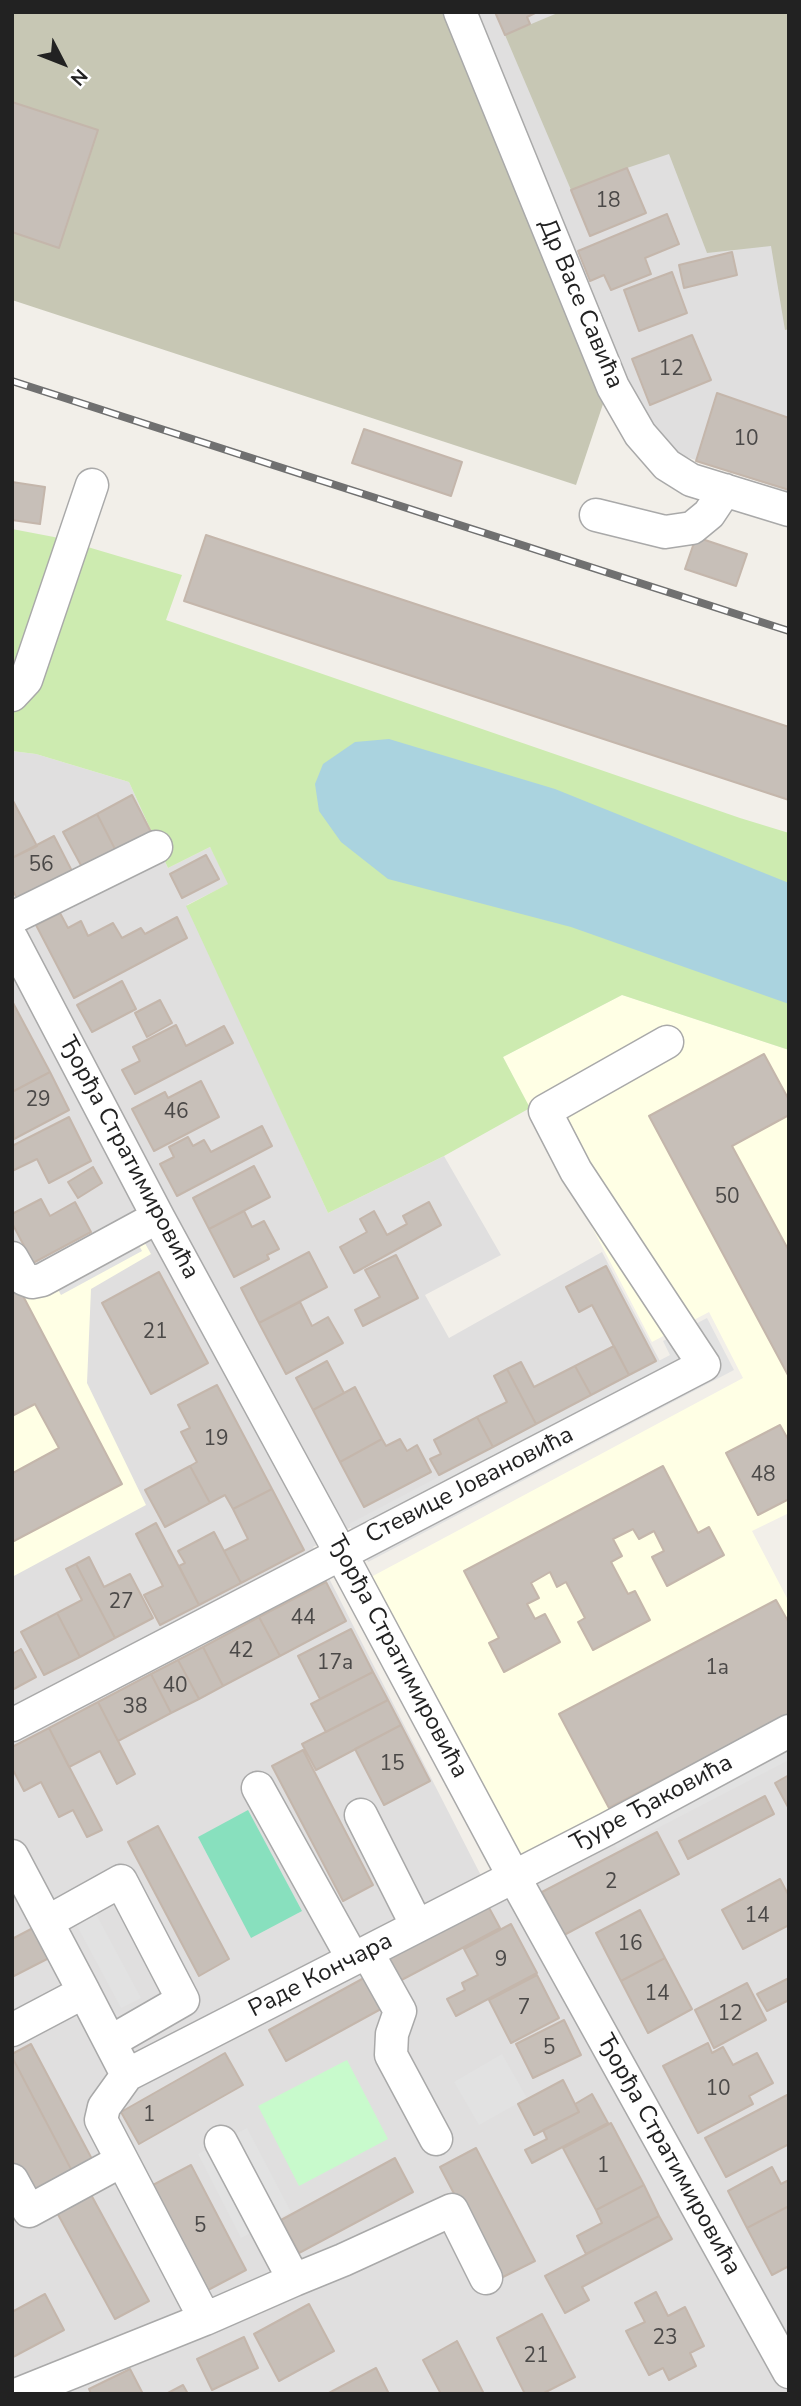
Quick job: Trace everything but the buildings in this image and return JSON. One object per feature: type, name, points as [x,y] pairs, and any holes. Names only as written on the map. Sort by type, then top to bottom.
[{"type":"street","name":"Др Васе Савића","points":[[460,12],[619,399],[652,450],[667,465],[691,480],[789,510]]},
{"type":"street","points":[[12,695],[26,680],[92,485]]},
{"type":"street","points":[[596,515],[665,532],[692,527],[709,514],[725,490]]},
{"type":"street","points":[[12,918],[156,847]]},
{"type":"street","name":"Ђорђа Стратимировића","points":[[12,939],[158,1217],[514,1877],[789,2372]]},
{"type":"street","name":"Стевице Јовановића","points":[[12,1724],[704,1365],[576,1171],[545,1111],[667,1042]]},
{"type":"street","points":[[12,1258],[24,1279],[32,1282],[42,1280],[158,1217]]},
{"type":"street","name":"Ђуре Ђаковића","points":[[514,1877],[789,1731]]},
{"type":"street","points":[[258,1788],[360,1956],[400,2011],[392,2034],[391,2055],[436,2139]]},
{"type":"street","points":[[361,1815],[417,1926]]},
{"type":"street","points":[[12,1856],[127,2075]]},
{"type":"street","name":"Раде Кончара","points":[[205,2319],[100,2117],[104,2107],[127,2075],[514,1877]]},
{"type":"street","points":[[49,1922],[121,1881],[183,2000],[110,2042]]},
{"type":"street","points":[[12,2030],[84,1992]]},
{"type":"street","points":[[221,2142],[293,2280]]},
{"type":"street","points":[[12,2180],[29,2211],[121,2161]]},
{"type":"street","points":[[18,2394],[205,2319],[452,2210],[486,2278]]},
{"type":"shaded area","points":[[12,12],[442,12],[603,404],[576,485],[12,300]]},
{"type":"shaded area","points":[[475,12],[789,12],[789,492],[669,451],[644,422],[593,308],[534,148]]},
{"type":"shaded area","points":[[560,12],[789,12],[789,329],[785,330],[771,246],[707,253],[669,154],[571,190],[505,35]]},
{"type":"shaded area","points":[[12,751],[36,754],[129,782],[168,868],[210,847],[229,884],[187,905],[328,1213],[444,1156],[501,1255],[425,1295],[449,1338],[602,1252],[662,1365],[313,1547],[494,1901],[789,1752],[789,2394],[12,2394]]},
{"type":"shaded area","points":[[622,995],[789,1050],[789,1513],[752,1531],[789,1602],[789,1719],[515,1860],[371,1577],[743,1378],[709,1312],[652,1342],[503,1057]]},
{"type":"shaded area","points":[[129,1215],[151,1254],[91,1289],[87,1383],[146,1505],[12,1577],[12,1245],[27,1271]]},
{"type":"shaded area","points":[[126,1221],[142,1251],[61,1295],[44,1264]]},
{"type":"shaded area","points":[[707,1318],[734,1370],[368,1562],[349,1524],[670,1355],[663,1341]]},
{"type":"shaded area","points":[[789,1719],[789,1760],[617,1849],[600,1817]]},
{"type":"shaded area","points":[[96,1914],[141,1998],[121,2008],[76,1924]]},
{"type":"shaded area","points":[[502,2054],[527,2098],[479,2125],[454,2082]]},
{"type":"shaded area","points":[[247,2128],[291,2212],[241,2238],[198,2154]]},
{"type":"green space","points":[[12,529],[54,537],[182,575],[166,620],[789,833],[789,1050],[622,995],[503,1057],[530,1108],[444,1156],[328,1213],[186,906],[228,884],[210,847],[168,868],[129,782],[36,754],[12,751]]},
{"type":"green space","points":[[248,1810],[302,1911],[251,1938],[198,1837]]},
{"type":"green space","points":[[347,2060],[388,2139],[299,2186],[258,2106]]},
{"type":"water","points":[[389,739],[555,789],[789,883],[789,1004],[571,927],[388,879],[341,842],[319,811],[315,784],[323,764],[355,742]]},
{"type":"railway","points":[[12,381],[789,631]]}]
